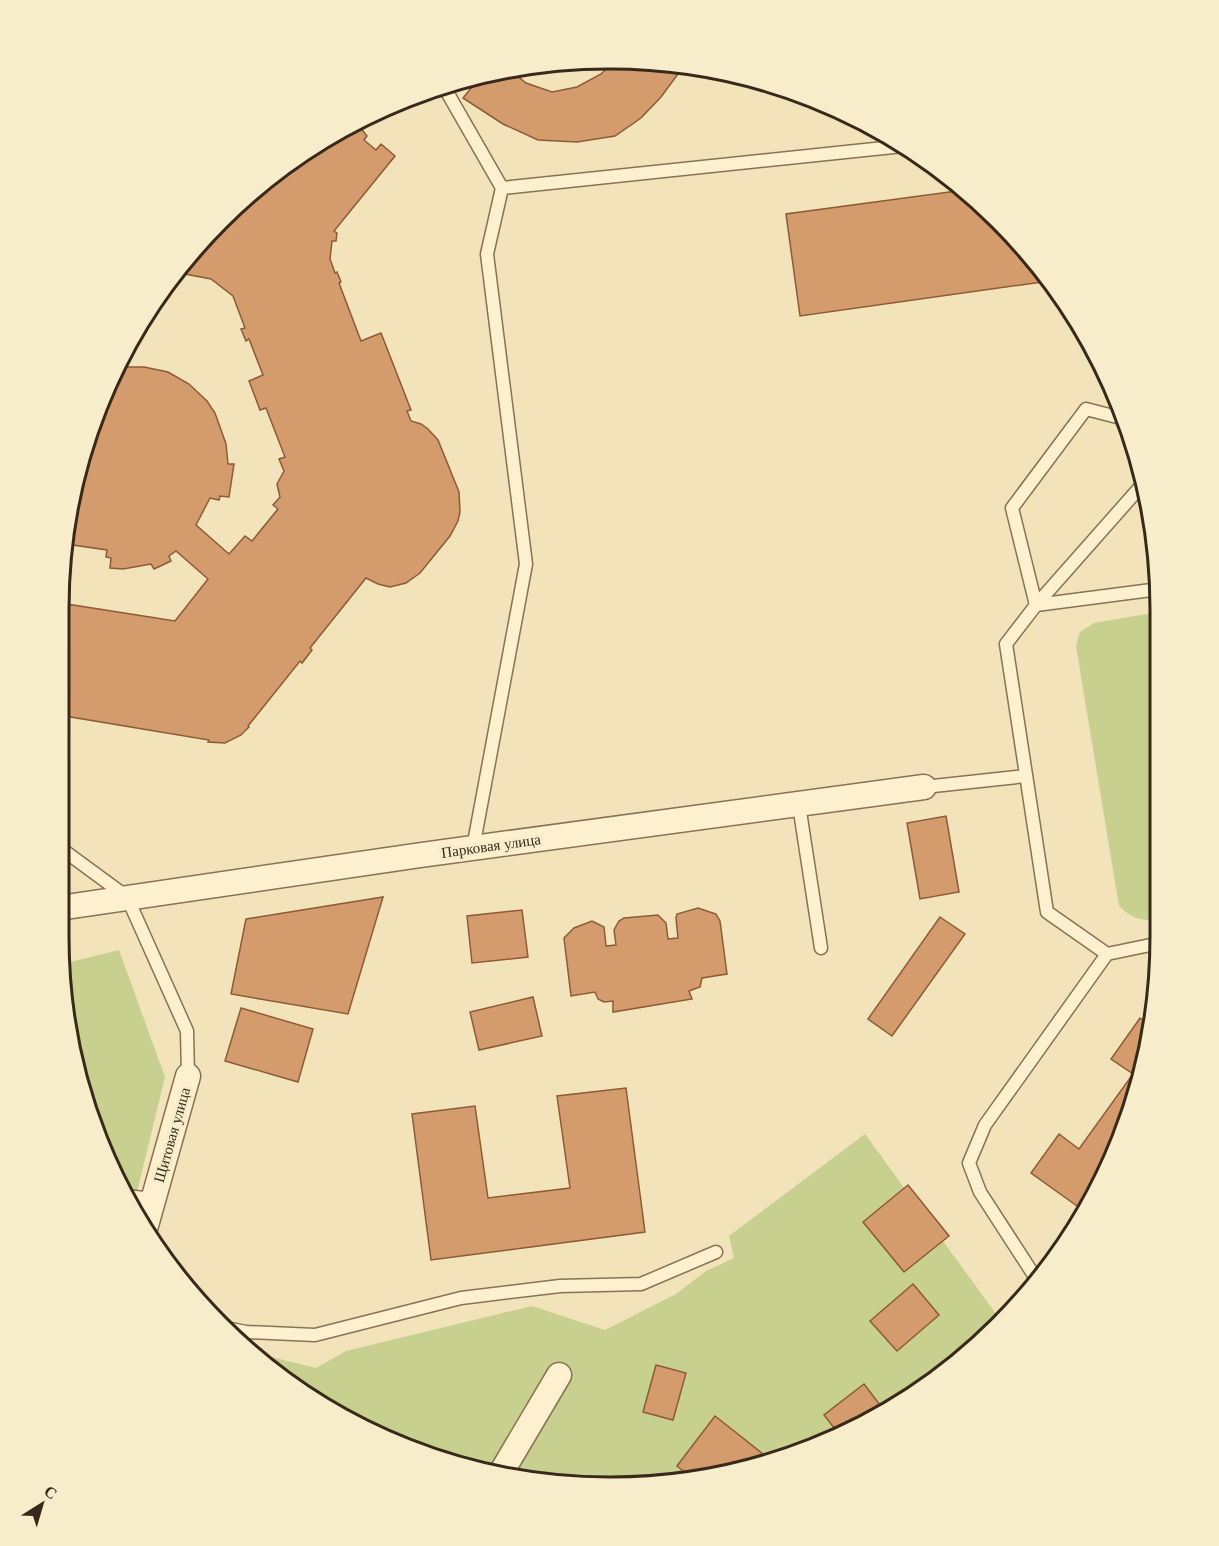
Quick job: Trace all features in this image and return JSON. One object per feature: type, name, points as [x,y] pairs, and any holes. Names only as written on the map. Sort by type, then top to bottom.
[{"type":"street","name":"Парковая улица","points":[[69,906],[473,848],[924,787]]},
{"type":"street","name":"Щитовая улица","points":[[148,1218],[188,1076]]},
{"type":"street","points":[[505,1467],[559,1375]]},
{"type":"lane","points":[[447,94],[502,188],[487,254],[526,564],[473,848]]},
{"type":"lane","points":[[502,188],[890,147]]},
{"type":"lane","points":[[1036,605],[1012,508],[1086,409],[1114,416]]},
{"type":"lane","points":[[1107,954],[1047,912],[1006,644],[1036,605],[1137,491]]},
{"type":"lane","points":[[1036,605],[1149,590]]},
{"type":"lane","points":[[924,787],[1026,776]]},
{"type":"lane","points":[[799,805],[821,948]]},
{"type":"lane","points":[[69,854],[127,897],[187,1031],[188,1076]]},
{"type":"lane","points":[[1032,1273],[980,1192],[969,1163],[985,1125],[1107,954],[1150,945]]},
{"type":"lane","points":[[136,1197],[153,1199]]},
{"type":"lane","points":[[240,1331],[315,1335],[461,1298],[560,1286],[641,1284],[716,1252]]},
{"type":"green space","points":[[1150,614],[1150,920],[1133,917],[1119,906],[1076,646],[1080,632],[1094,623]]},
{"type":"green space","points":[[119,950],[165,1077],[136,1197],[110,1143],[87,1076],[79,1042],[70,962]]},
{"type":"green space","points":[[865,1134],[996,1314],[939,1365],[880,1405],[849,1421],[816,1436],[749,1459],[715,1467],[645,1476],[574,1476],[504,1467],[470,1459],[403,1436],[370,1421],[309,1386],[270,1357],[316,1368],[346,1351],[532,1306],[605,1330],[676,1294],[706,1271],[734,1258],[729,1236]]},
{"type":"building","points":[[606,69],[610,69],[678,74],[661,97],[641,118],[615,136],[577,142],[538,140],[503,124],[463,98],[472,86],[504,79],[519,77],[526,83],[552,92],[577,87]]},
{"type":"building","points":[[362,129],[367,136],[364,140],[376,150],[381,144],[395,156],[334,231],[337,233],[336,241],[332,241],[330,259],[341,282],[339,283],[361,341],[381,333],[411,410],[407,411],[411,421],[421,424],[438,440],[459,492],[460,512],[450,536],[420,573],[406,583],[390,587],[366,578],[310,648],[312,650],[302,663],[300,661],[249,727],[241,735],[225,743],[208,742],[209,740],[69,717],[69,604],[175,621],[208,579],[176,551],[169,556],[171,561],[154,569],[151,564],[123,569],[110,568],[111,558],[106,557],[107,550],[73,545],[87,470],[110,403],[127,367],[144,367],[168,372],[189,384],[207,401],[215,413],[226,444],[228,464],[234,464],[229,497],[220,496],[219,500],[210,498],[196,525],[229,554],[245,536],[252,541],[278,509],[273,505],[280,497],[277,484],[284,471],[279,459],[285,457],[266,408],[260,410],[249,381],[263,375],[249,339],[246,341],[241,329],[245,328],[233,296],[211,279],[186,274],[227,227],[253,203],[309,160]]},
{"type":"building","points":[[952,192],[992,227],[1040,282],[800,316],[786,214]]},
{"type":"building","points":[[946,816],[959,892],[920,899],[907,823]]},
{"type":"building","points":[[383,897],[348,1014],[231,994],[246,919]]},
{"type":"building","points":[[698,908],[716,914],[720,921],[727,974],[702,978],[700,987],[689,991],[692,999],[613,1012],[613,1001],[604,1002],[598,999],[595,992],[571,996],[564,938],[574,928],[592,921],[604,927],[606,946],[616,945],[614,930],[619,921],[624,918],[658,915],[666,923],[668,939],[678,938],[677,914]]},
{"type":"building","points":[[522,910],[528,957],[472,963],[467,916]]},
{"type":"building","points":[[940,917],[965,934],[892,1036],[868,1019]]},
{"type":"building","points":[[533,997],[542,1036],[479,1050],[470,1012]]},
{"type":"building","points":[[241,1008],[313,1029],[298,1082],[225,1061]]},
{"type":"building","points":[[1140,1018],[1143,1020],[1133,1074],[1111,1059]]},
{"type":"building","points":[[1132,1075],[1109,1143],[1078,1207],[1031,1173],[1059,1134],[1079,1149]]},
{"type":"building","points":[[626,1088],[645,1232],[431,1260],[412,1114],[475,1106],[488,1198],[570,1188],[557,1096]]},
{"type":"building","points":[[908,1185],[949,1236],[904,1272],[863,1222]]},
{"type":"building","points":[[913,1284],[939,1315],[897,1351],[870,1321]]},
{"type":"building","points":[[656,1365],[686,1373],[673,1420],[643,1412]]},
{"type":"building","points":[[864,1384],[880,1405],[834,1428],[824,1415]]},
{"type":"building","points":[[715,1416],[764,1454],[715,1467],[684,1471],[677,1466]]}]
